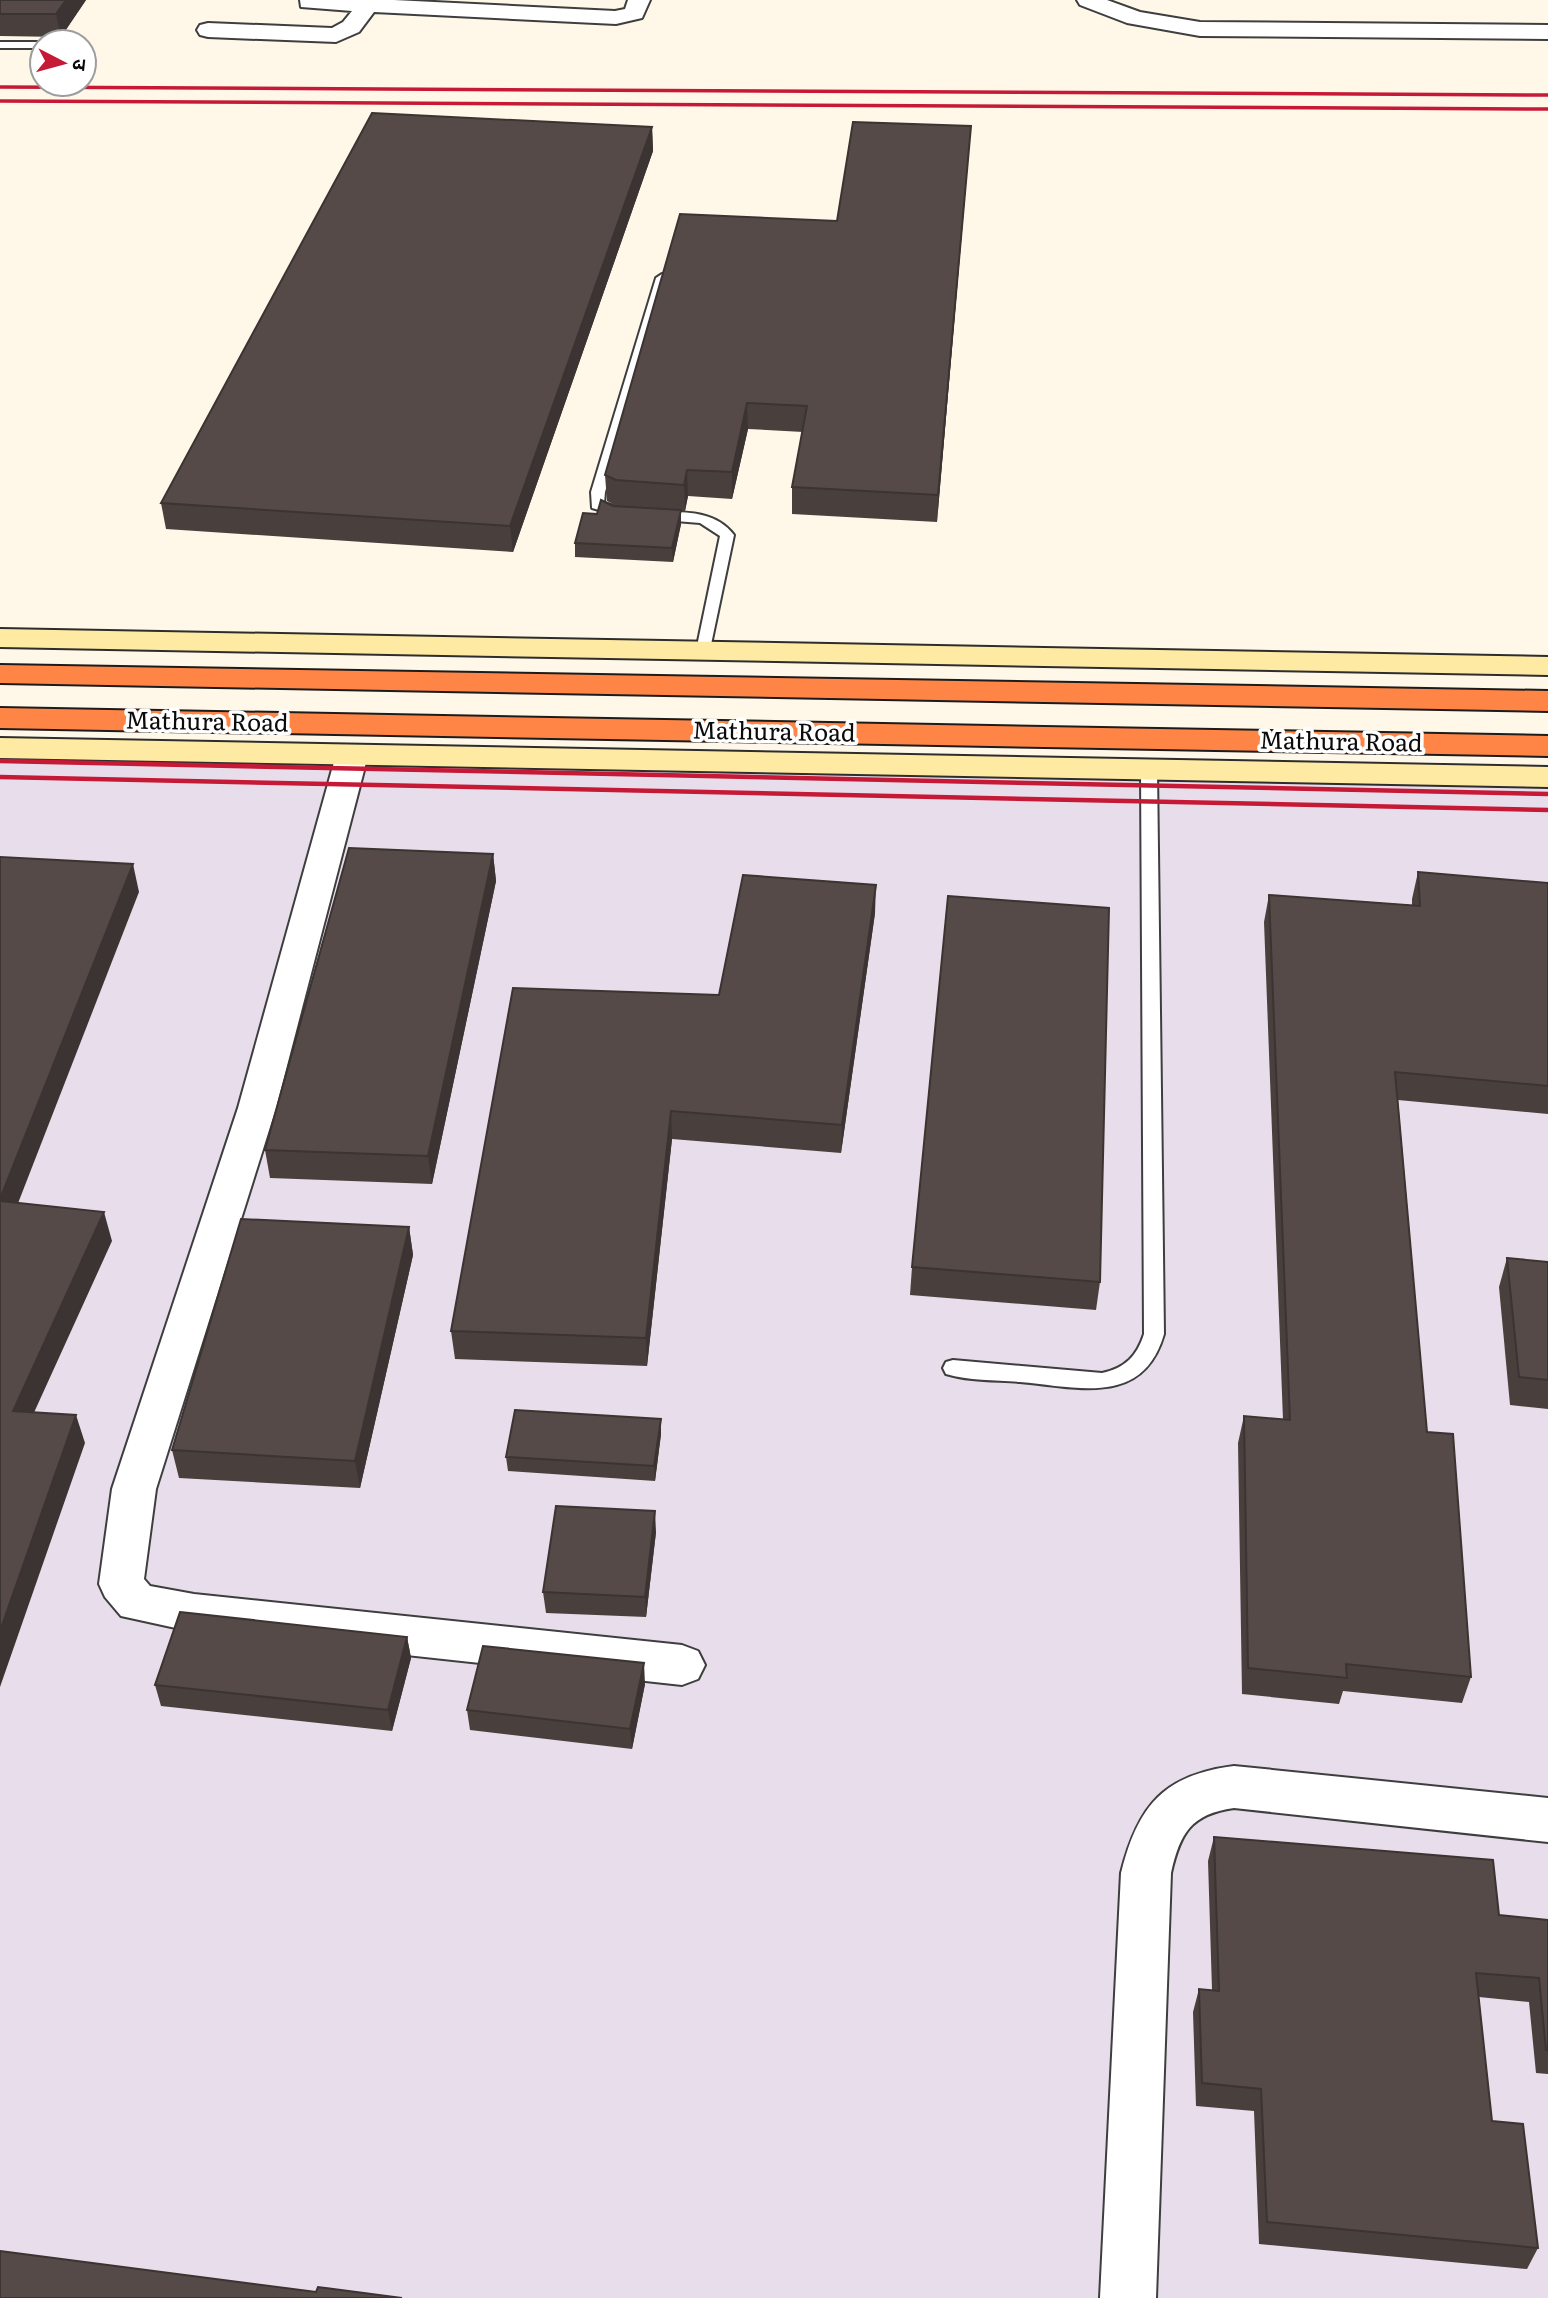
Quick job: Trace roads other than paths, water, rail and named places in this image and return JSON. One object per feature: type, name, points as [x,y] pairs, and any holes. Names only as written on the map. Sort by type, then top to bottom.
[{"type":"highway","name":"Mathura Road","points":[[0,674],[1548,701]]},
{"type":"highway","name":"Mathura Road","points":[[0,718],[1548,746]]},
{"type":"main road","points":[[0,638],[1548,666]]},
{"type":"main road","points":[[0,748],[1548,777]]},
{"type":"street","points":[[309,2],[616,18],[634,13],[639,0]]},
{"type":"street","points":[[1088,0],[1135,18],[1177,27],[1216,30],[1548,32]]},
{"type":"street","points":[[1175,0],[1177,27]]},
{"type":"street","points":[[208,30],[336,35],[351,27],[368,5]]},
{"type":"street","points":[[1509,11],[1515,33]]},
{"type":"street","points":[[352,755],[257,1108],[134,1489],[121,1584],[138,1603],[194,1613],[682,1665]]},
{"type":"street","points":[[1128,2298],[1146,1873],[1151,1846],[1171,1811],[1183,1800],[1212,1788],[1234,1787],[1548,1821]]},
{"type":"lane","points":[[0,45],[28,45]]},
{"type":"lane","points":[[665,266],[598,492],[597,505],[614,513],[704,519],[719,524],[727,535],[704,650]]},
{"type":"lane","points":[[953,1368],[1101,1381],[1123,1377],[1139,1367],[1150,1350],[1154,1334],[1149,769]]},
{"type":"railway","points":[[0,87],[1548,95]]},
{"type":"railway","points":[[0,101],[1548,109]]},
{"type":"railway","points":[[0,761],[1548,794]]},
{"type":"railway","points":[[0,777],[1548,810]]}]
